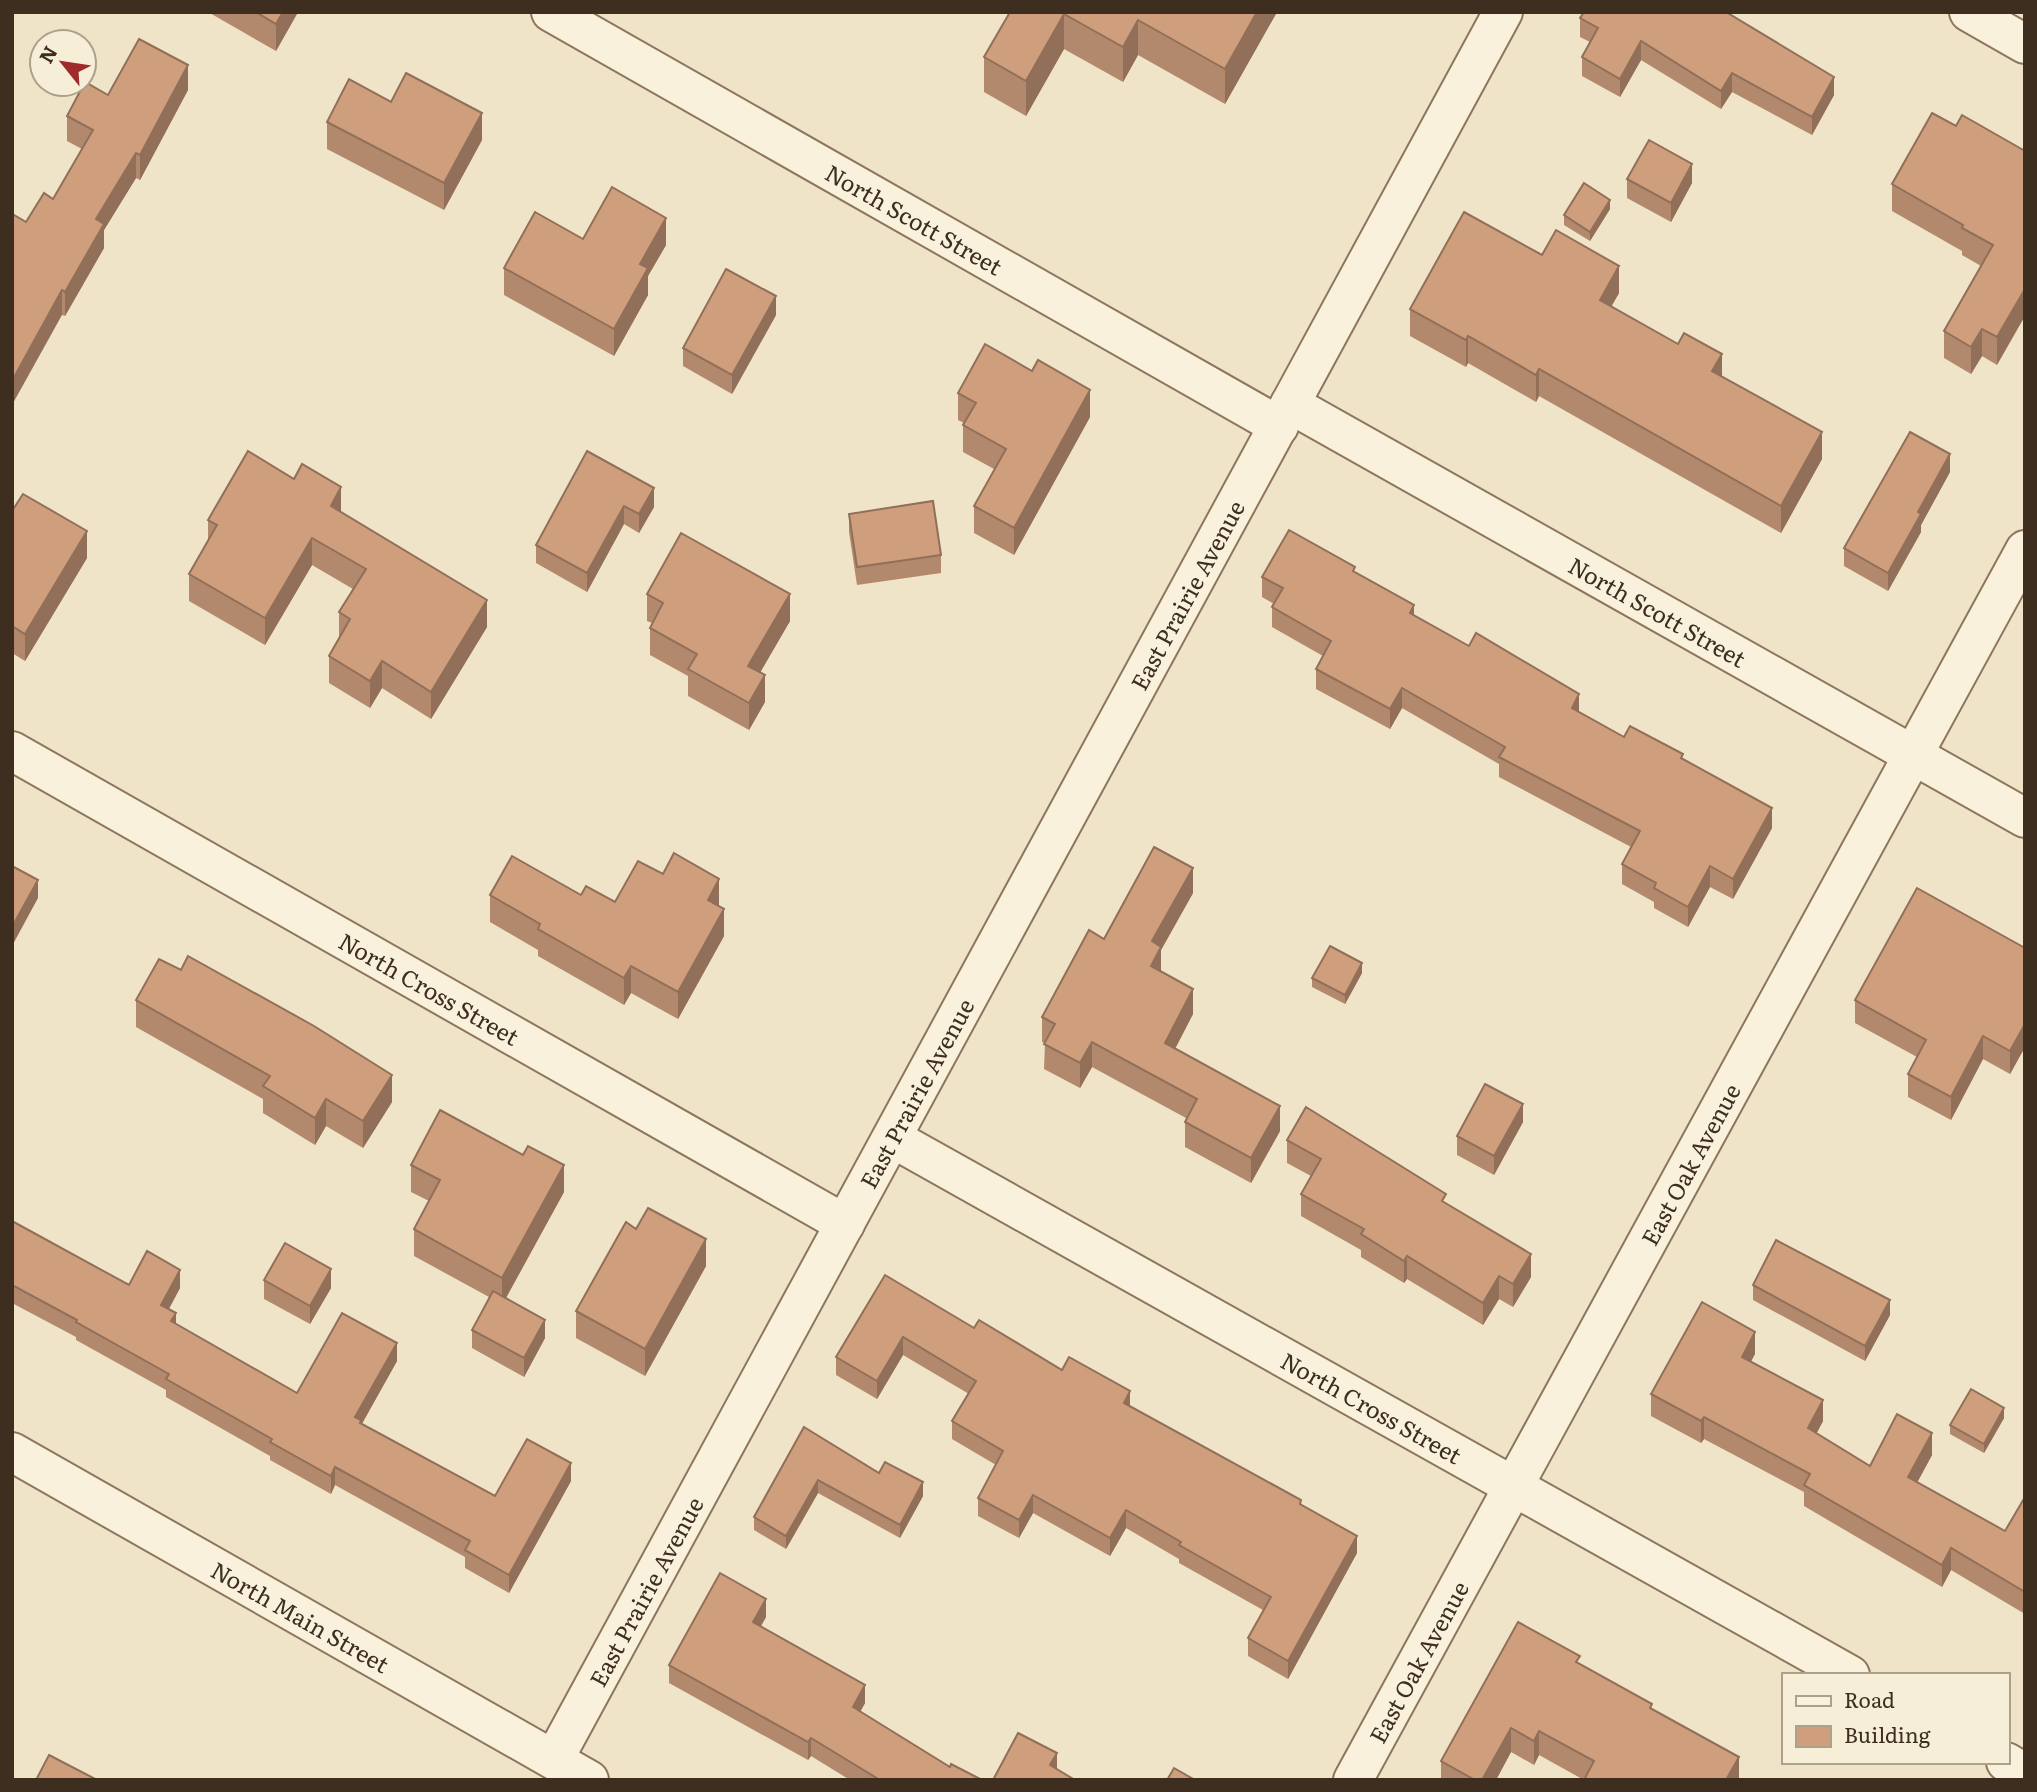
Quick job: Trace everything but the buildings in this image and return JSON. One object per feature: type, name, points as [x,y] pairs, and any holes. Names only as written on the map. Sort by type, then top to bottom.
[{"type":"street","name":"North Scott Street","points":[[551,12],[2025,818]]},
{"type":"street","name":"East Prairie Avenue","points":[[554,1759],[1503,12]]},
{"type":"street","points":[[1969,12],[2025,44]]},
{"type":"street","name":"East Oak Avenue","points":[[1353,1780],[2025,550]]},
{"type":"street","name":"North Cross Street","points":[[12,751],[845,1224]]},
{"type":"street","name":"North Cross Street","points":[[892,1138],[1846,1673]]},
{"type":"street","name":"North Main Street","points":[[12,1452],[589,1780]]},
{"type":"street","points":[[2009,1764],[2025,1773]]}]
